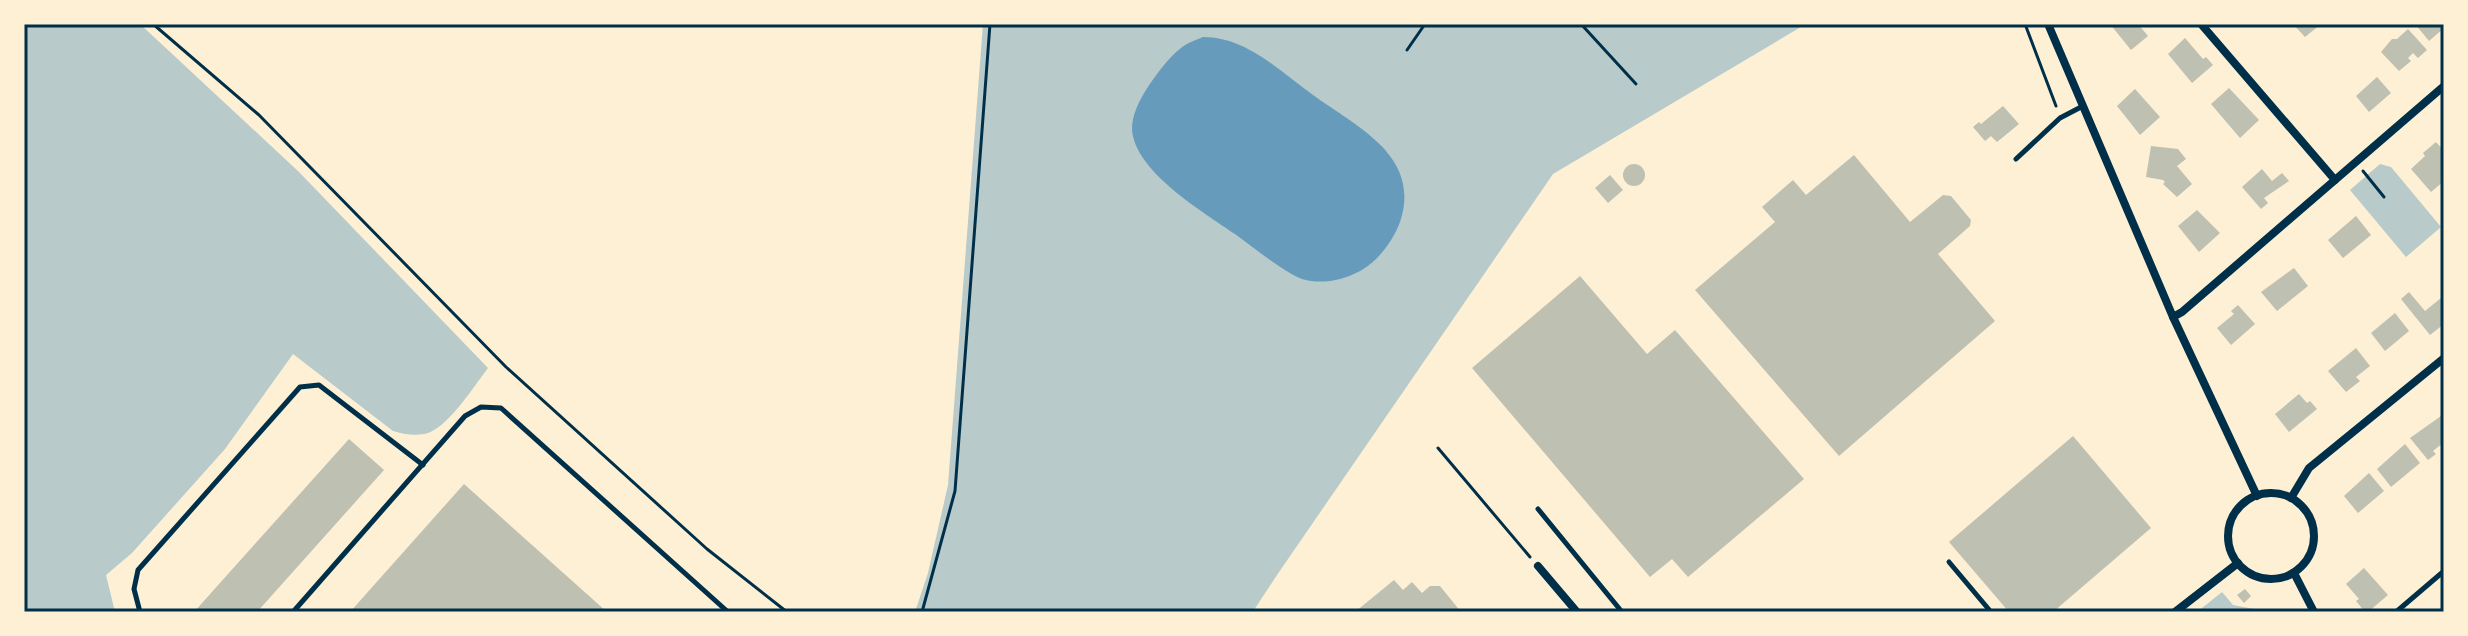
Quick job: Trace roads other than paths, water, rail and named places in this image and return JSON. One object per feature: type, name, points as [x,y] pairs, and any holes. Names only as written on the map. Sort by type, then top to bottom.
[{"type":"street","points":[[2048,24],[2173,317],[2257,496]]},
{"type":"street","points":[[2201,24],[2335,180]]},
{"type":"street","points":[[2173,317],[2444,86]]},
{"type":"street","points":[[2291,498],[2309,468],[2444,358]]},
{"type":"street","points":[[2269,493],[2291,498],[2302,506],[2314,529],[2310,554],[2304,565],[2283,578],[2258,577],[2238,563],[2230,548],[2229,532],[2233,517],[2243,504],[2257,496],[2269,493]]},
{"type":"street","points":[[2175,612],[2238,563]]},
{"type":"street","points":[[1538,566],[1577,612]]},
{"type":"street","points":[[2294,573],[2314,612]]},
{"type":"lane","points":[[2016,159],[2060,118],[2083,106]]},
{"type":"lane","points":[[140,612],[134,589],[138,570],[300,387],[319,385],[423,465]]},
{"type":"lane","points":[[293,612],[465,416],[481,407],[501,408],[728,612]]},
{"type":"lane","points":[[1538,509],[1622,612]]},
{"type":"lane","points":[[1949,562],[1991,612]]},
{"type":"lane","points":[[2396,612],[2444,571]]},
{"type":"water","points":[[1203,37],[1234,43],[1262,57],[1366,132],[1394,161],[1402,179],[1404,199],[1400,222],[1384,251],[1372,263],[1352,275],[1333,280],[1320,282],[1299,278],[1189,202],[1144,160],[1132,129],[1138,103],[1171,57],[1183,46]]}]
